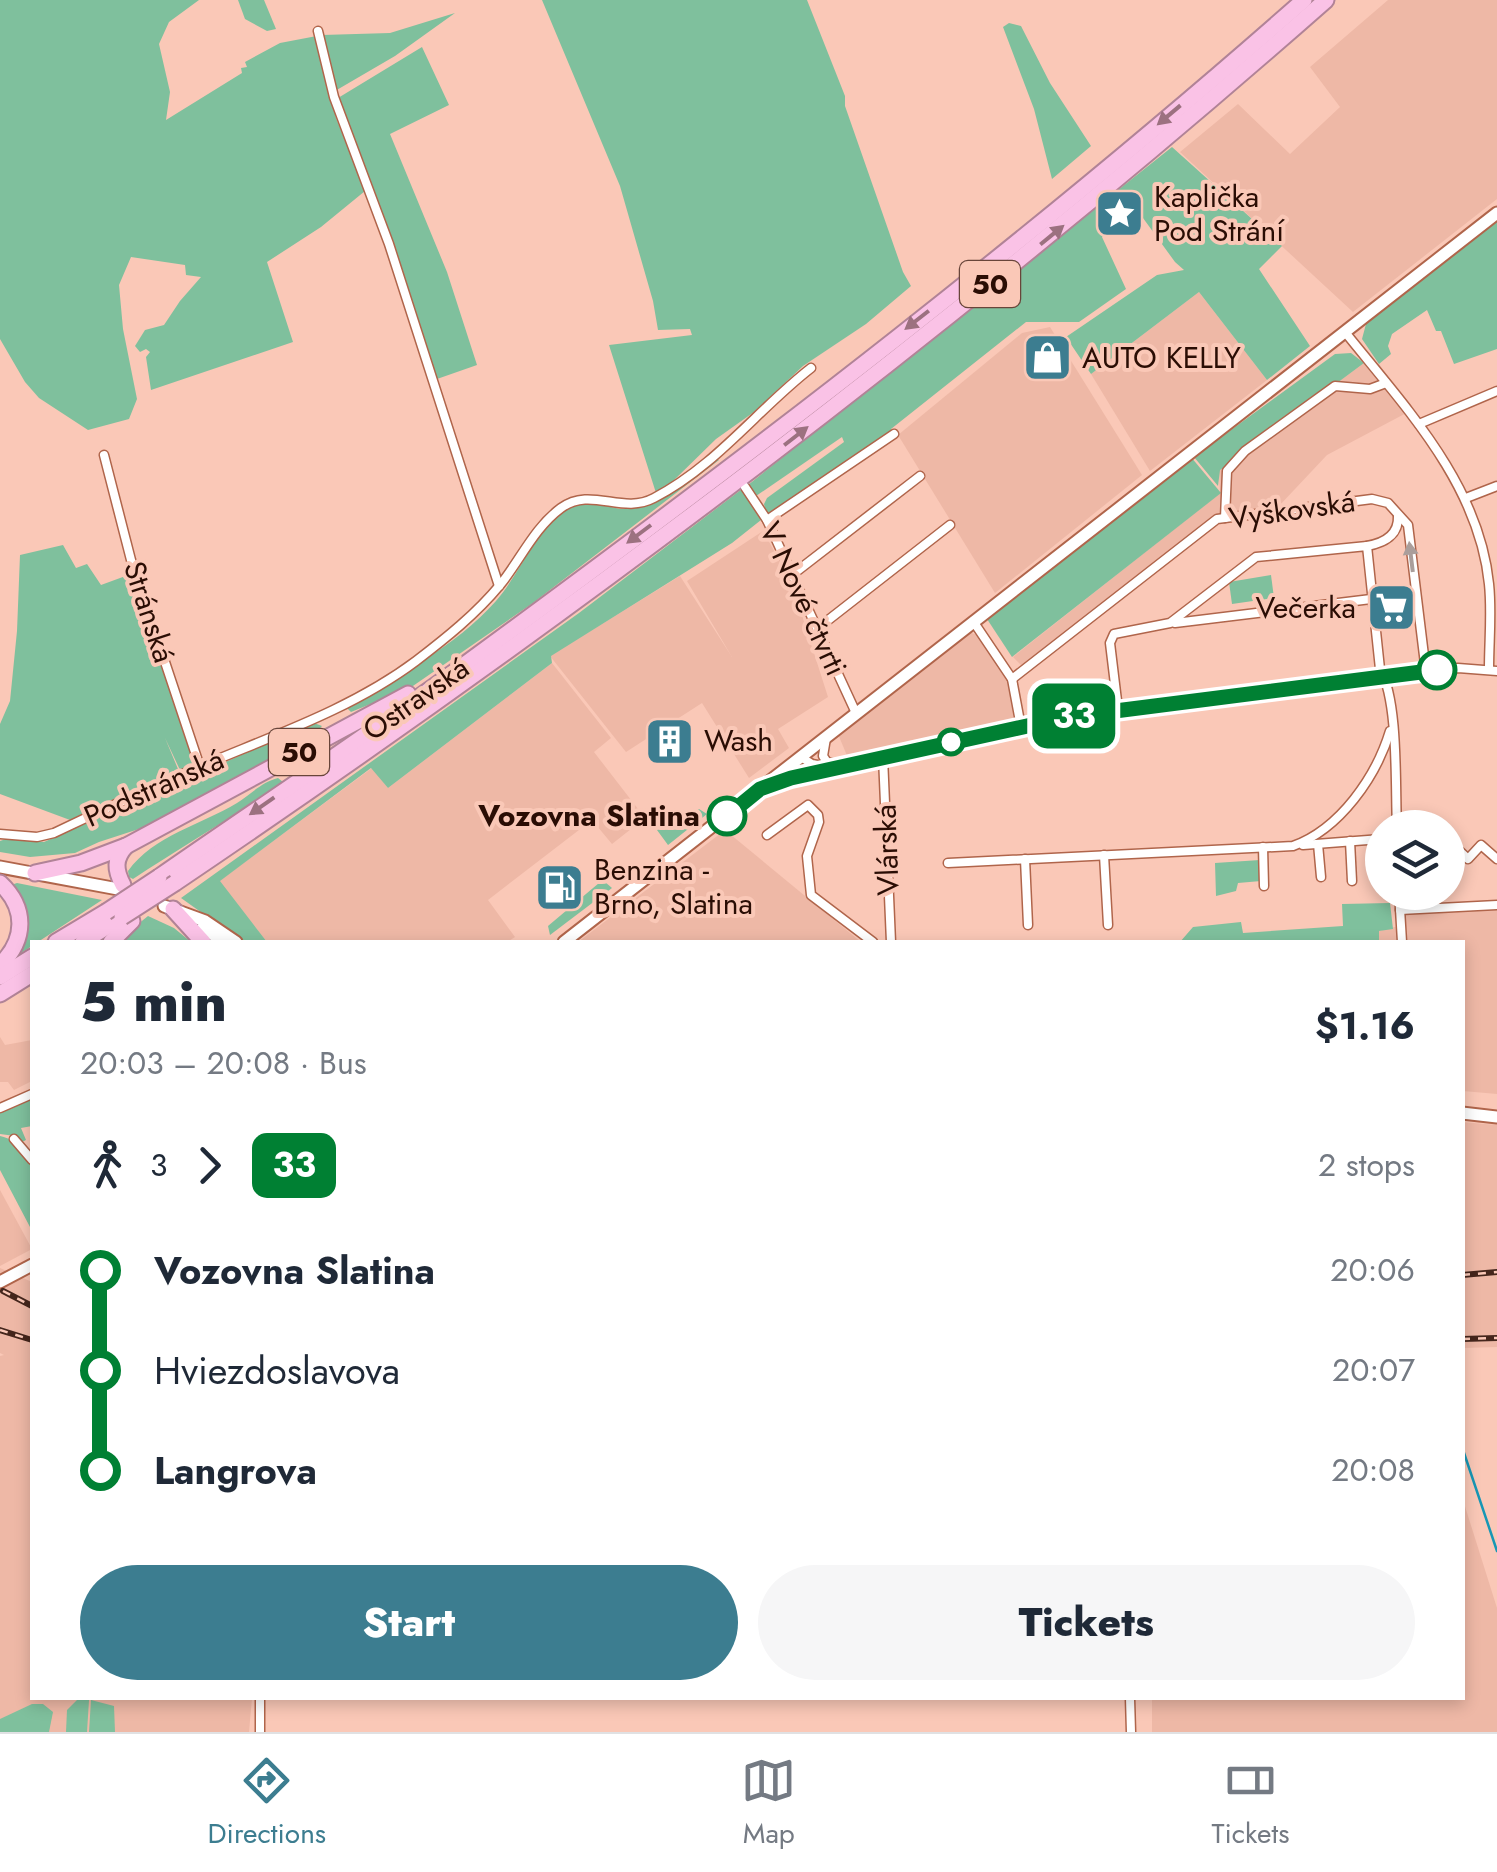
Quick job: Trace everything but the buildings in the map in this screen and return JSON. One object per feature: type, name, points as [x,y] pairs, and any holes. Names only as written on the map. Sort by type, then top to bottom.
[{"type":"highway","name":"Ostravská","points":[[87,940],[717,476],[1050,214],[1304,0]]},
{"type":"highway","name":"Ostravská","points":[[167,880],[481,671],[718,494],[1060,228],[1326,0]]},
{"type":"highway","name":"50","points":[[35,872],[81,862],[126,846],[472,660]]},
{"type":"highway","points":[[120,887],[116,860],[126,846]]},
{"type":"highway","points":[[0,965],[14,948],[21,926],[17,905],[1,877]]},
{"type":"highway","name":"50","points":[[112,940],[120,917],[167,880]]},
{"type":"highway","points":[[169,907],[201,940]]},
{"type":"highway","name":"Ostravská","points":[[61,940],[120,917]]},
{"type":"highway","points":[[0,977],[30,958]]},
{"type":"highway","points":[[0,995],[30,975]]},
{"type":"highway","points":[[0,995],[30,983]]},
{"type":"main road","points":[[567,940],[1497,213]]},
{"type":"main road","points":[[1,877],[35,872],[120,887]]},
{"type":"main road","points":[[169,907],[221,940]]},
{"type":"main road","points":[[169,907],[215,926],[233,940]]},
{"type":"main road","points":[[1465,1113],[1497,1117]]},
{"type":"main road","points":[[0,1282],[30,1267]]},
{"type":"street","points":[[318,31],[334,97],[390,244],[499,586]]},
{"type":"street","points":[[760,789],[840,765],[1118,709],[1426,672],[1493,670],[1493,580],[1466,498],[1419,424],[1345,332]]},
{"type":"street","name":"Podstránská","points":[[0,834],[37,837],[54,833],[200,766],[290,731],[412,664],[461,625],[499,586],[534,534],[564,506],[588,497],[636,505],[682,482],[721,454],[785,388],[811,368]]},
{"type":"street","points":[[1225,518],[1227,471],[1245,451],[1335,386],[1370,389],[1386,383]]},
{"type":"street","points":[[1419,424],[1497,391]]},
{"type":"street","points":[[767,520],[894,434]]},
{"type":"street","name":"Stránská","points":[[104,455],[136,574],[200,766]]},
{"type":"street","points":[[792,575],[920,476]]},
{"type":"street","points":[[1466,498],[1497,486]]},
{"type":"street","name":"V Nové čtvrti","points":[[745,487],[767,520],[856,713]]},
{"type":"street","name":"Vyškovská","points":[[1012,679],[1218,519],[1372,499],[1388,502],[1408,525],[1426,672]]},
{"type":"street","points":[[1170,624],[1256,557],[1367,546],[1390,537],[1396,530],[1398,516]]},
{"type":"street","points":[[818,628],[950,524]]},
{"type":"street","points":[[1367,546],[1380,669],[1385,677],[1392,724],[1396,810]]},
{"type":"street","points":[[1118,709],[1110,643],[1114,634],[1371,600]]},
{"type":"street","points":[[973,621],[1012,679],[1021,726]]},
{"type":"street","points":[[1294,846],[1312,839],[1356,796],[1381,760],[1392,724]]},
{"type":"street","points":[[826,738],[823,756],[827,762],[840,765]]},
{"type":"street","name":"Vlárská","points":[[883,757],[891,940]]},
{"type":"street","points":[[801,758],[818,766],[840,765]]},
{"type":"street","name":"Vlárská","points":[[767,835],[808,805],[818,815],[807,856],[811,895],[870,940]]},
{"type":"street","points":[[1325,828],[1333,843]]},
{"type":"street","points":[[948,862],[1365,840]]},
{"type":"street","points":[[1350,841],[1352,881]]},
{"type":"street","points":[[1318,844],[1321,877]]},
{"type":"street","points":[[1465,856],[1468,859],[1481,845],[1497,859]]},
{"type":"street","points":[[1263,847],[1264,886]]},
{"type":"street","points":[[1104,855],[1108,925]]},
{"type":"street","points":[[1025,859],[1028,926]]},
{"type":"street","points":[[1465,907],[1497,905]]},
{"type":"street","points":[[1400,910],[1402,940]]},
{"type":"street","points":[[0,1108],[30,1095]]},
{"type":"street","points":[[14,1139],[30,1156]]},
{"type":"street","points":[[260,1700],[260,1732]]},
{"type":"street","points":[[1130,1700],[1131,1732]]},
{"type":"shaded area","points":[[1388,0],[1497,0],[1497,199],[1353,312],[1180,152],[1238,104],[1290,154],[1340,107],[1310,67]]},
{"type":"shaded area","points":[[1199,292],[1267,380],[1150,471],[1091,374]]},
{"type":"shaded area","points":[[1050,327],[1142,475],[995,593],[898,435],[1022,333]]},
{"type":"shaded area","points":[[1364,363],[1379,364],[1412,410],[1327,455],[1279,506],[1215,524],[1027,671],[1013,657],[1220,493],[1219,470]]},
{"type":"shaded area","points":[[763,531],[791,581],[828,697],[778,729],[789,748],[749,778],[702,703],[626,752],[550,656],[680,576],[732,657],[687,581]]},
{"type":"shaded area","points":[[969,632],[977,635],[1008,680],[1014,721],[848,758],[838,734]]},
{"type":"shaded area","name":"Vozovna Slatina","points":[[552,663],[611,738],[594,752],[645,818],[612,844],[592,820],[488,900],[515,937],[510,940],[265,940],[219,881],[372,768],[388,788]]},
{"type":"shaded area","points":[[725,830],[859,940],[581,940]]},
{"type":"shaded area","points":[[1497,909],[1497,1094],[1465,1091],[1465,940],[1379,940],[1379,931],[1406,924],[1406,914]]},
{"type":"shaded area","points":[[0,1037],[5,1045],[30,1040],[30,1082],[14,1090],[8,1082],[0,1082]]},
{"type":"shaded area","points":[[1465,1122],[1497,1125],[1497,1347],[1465,1348]]},
{"type":"shaded area","points":[[0,1190],[30,1250],[0,1266]]},
{"type":"shaded area","points":[[0,1268],[30,1281],[30,1700],[252,1700],[249,1732],[0,1732],[0,1356],[4,1355],[0,1353]]},
{"type":"shaded area","points":[[1465,1506],[1497,1608],[1497,1732],[1152,1732],[1152,1700],[1465,1700]]},
{"type":"green space","points":[[0,0],[199,0],[169,22],[159,44],[170,92],[166,120],[242,73],[241,68],[247,67],[245,62],[280,43],[322,35],[390,33],[455,13],[395,56],[335,91],[319,43],[336,118],[365,191],[321,227],[267,262],[293,342],[151,390],[146,357],[150,352],[140,352],[135,346],[145,330],[164,325],[201,277],[186,275],[185,265],[131,257],[119,285],[137,399],[129,419],[88,430],[39,398],[0,339]]},
{"type":"green space","points":[[238,0],[264,0],[276,29],[267,31],[245,19]]},
{"type":"green space","points":[[542,0],[807,0],[911,286],[866,324],[803,366],[656,493],[609,345],[692,335],[690,329],[658,330],[620,186]]},
{"type":"green space","points":[[1009,23],[1021,26],[1050,83],[1091,146],[1052,179],[1034,109],[1003,27]]},
{"type":"green space","points":[[422,47],[449,105],[390,134],[447,272],[477,365],[437,379],[338,98]]},
{"type":"green space","points":[[1172,147],[1282,246],[1259,269],[1310,346],[1267,380],[1199,292],[1091,374],[1066,337],[1157,275],[1184,270],[1127,196],[1098,220],[1126,289],[1079,322],[1026,322],[891,429],[893,433],[767,516],[767,498],[844,442],[842,437],[756,496],[748,485]]},
{"type":"green space","points":[[1497,219],[1497,349],[1454,364],[1441,331],[1436,331],[1427,310],[1392,334],[1388,346],[1391,354],[1379,364],[1362,339],[1366,324]]},
{"type":"green space","points":[[1351,353],[1364,363],[1220,470],[1218,486],[1194,457],[1335,354]]},
{"type":"green space","points":[[1191,457],[1221,493],[1012,657],[987,619]]},
{"type":"green space","points":[[716,458],[719,460],[533,603],[410,688],[351,712],[346,707],[425,660],[480,618],[549,526],[572,507],[598,503],[624,509],[649,504]]},
{"type":"green space","points":[[742,489],[761,520],[732,543],[551,656],[552,663],[388,788],[371,768],[220,881],[265,940],[240,940],[181,898],[579,613]]},
{"type":"green space","points":[[63,545],[76,568],[87,564],[101,585],[131,574],[194,760],[191,767],[180,770],[165,738],[178,769],[70,820],[0,794],[0,724],[10,701],[20,555]]},
{"type":"green space","points":[[1271,575],[1274,598],[1232,604],[1229,582]]},
{"type":"green space","points":[[314,723],[322,726],[315,733],[238,779],[142,828],[75,853],[30,857],[0,852],[0,841],[9,838],[44,842]]},
{"type":"green space","points":[[278,778],[283,782],[281,785],[133,879],[129,877],[128,871],[151,848]]},
{"type":"green space","points":[[699,809],[707,814],[668,845],[657,830],[682,810],[688,816]]},
{"type":"green space","points":[[1260,860],[1261,881],[1238,883],[1236,891],[1216,896],[1215,863]]},
{"type":"green space","points":[[605,882],[612,888],[550,935],[548,926]]},
{"type":"green space","points":[[11,885],[102,900],[41,940],[30,940],[30,947],[18,955],[24,939]]},
{"type":"green space","points":[[1342,904],[1365,904],[1365,910],[1391,910],[1393,929],[1379,931],[1379,940],[1182,940],[1193,927],[1241,922],[1243,933],[1343,926]]},
{"type":"green space","points":[[148,916],[189,940],[118,940]]},
{"type":"green space","points":[[30,1100],[30,1126],[21,1128],[26,1140],[20,1143],[15,1136],[0,1134],[0,1113]]},
{"type":"green space","points":[[0,1136],[23,1149],[29,1160],[30,1227],[0,1170]]},
{"type":"green space","points":[[77,1700],[89,1700],[87,1732],[66,1732],[67,1710]]},
{"type":"green space","points":[[91,1700],[114,1706],[115,1732],[89,1732]]},
{"type":"green space","points":[[32,1704],[43,1704],[53,1712],[49,1732],[0,1732],[0,1719]]},
{"type":"waterway","points":[[1465,1456],[1497,1551]]},
{"type":"railway","points":[[1465,1275],[1497,1272]]},
{"type":"railway","points":[[3,1291],[30,1305]]},
{"type":"railway","points":[[0,1330],[30,1339]]},
{"type":"railway","points":[[1465,1339],[1497,1338]]},
{"type":"bus line","name":"33","points":[[727,816],[760,789],[777,782],[1038,723],[1144,705],[1437,670]]},
{"type":"place","name":"Kaplička Pod Strání","points":[[1119,214]]},
{"type":"place","name":"AUTO KELLY","points":[[1047,358]]},
{"type":"place","name":"Večerka","points":[[1391,608]]},
{"type":"place","name":"Wash","points":[[669,741]]},
{"type":"place","name":"Vozovna Slatina","points":[[727,816]]},
{"type":"place","name":"Benzina - Brno, Slatina","points":[[559,887]]}]
